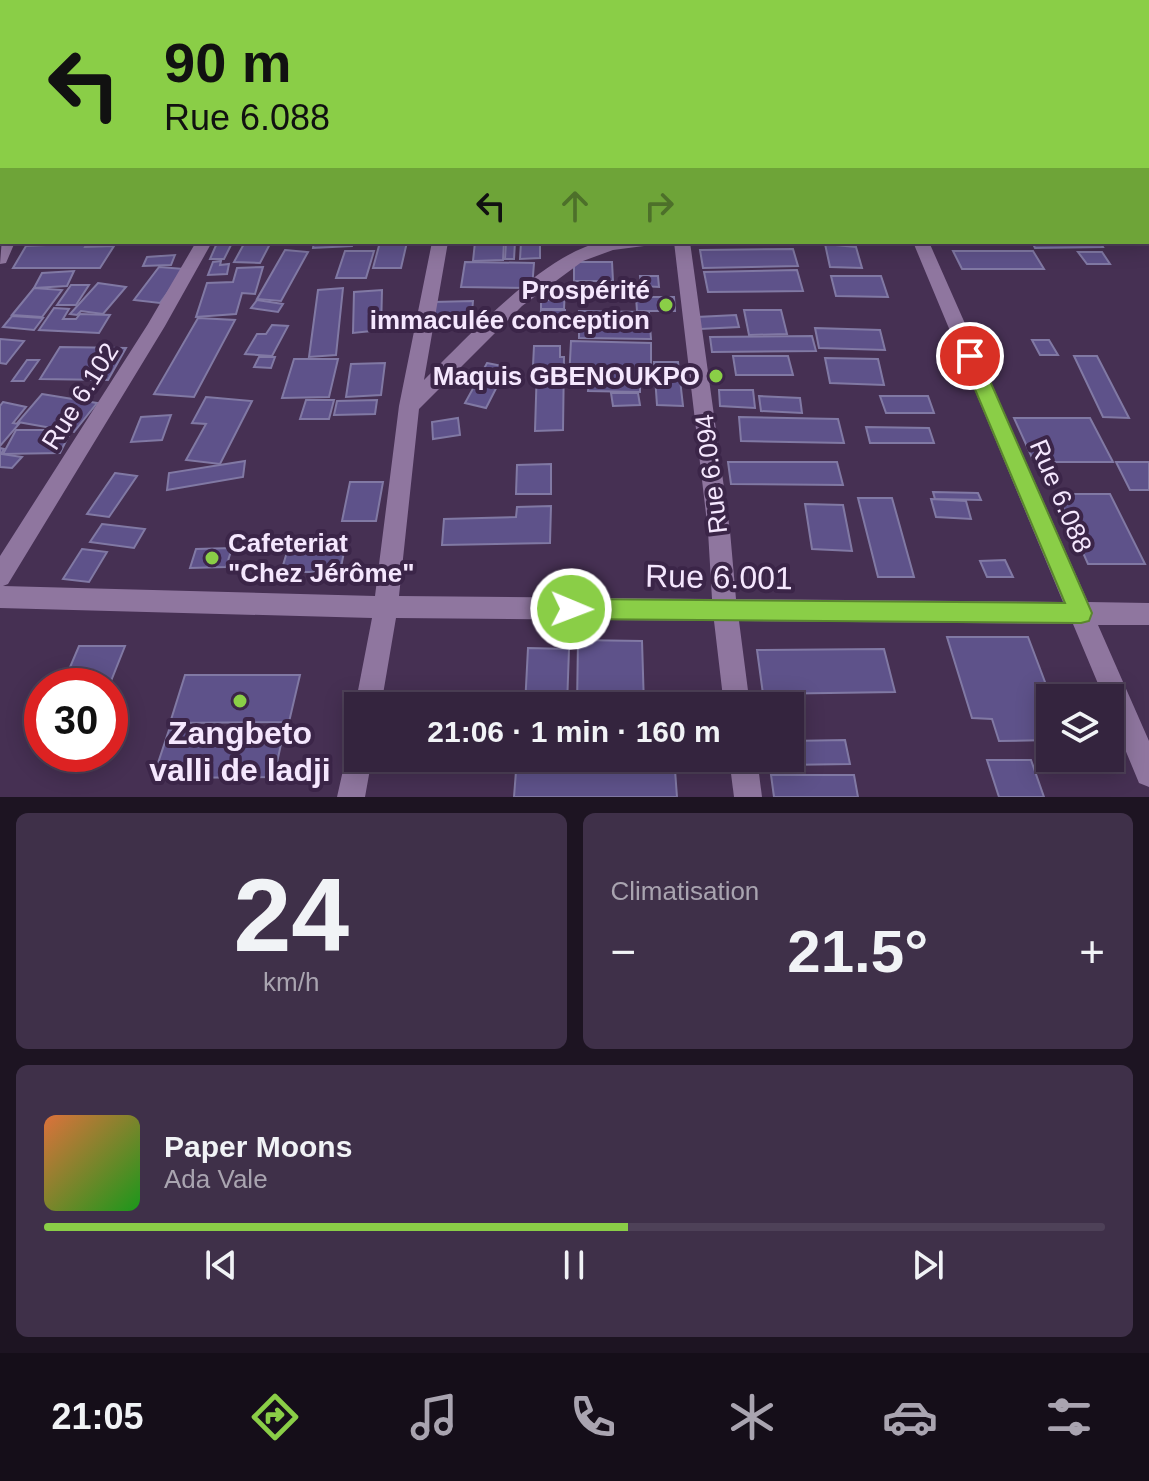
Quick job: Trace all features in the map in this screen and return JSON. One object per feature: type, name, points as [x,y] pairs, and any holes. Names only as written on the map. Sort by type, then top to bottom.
[{"type":"street","name":"Rue 6.102","points":[[0,577],[156,326],[203,244]]},
{"type":"street","points":[[371,692],[386,607],[409,406],[440,244]]},
{"type":"street","points":[[409,406],[516,302],[577,257],[619,244]]},
{"type":"street","name":"Rue 6.094","points":[[682,244],[719,531],[735,692]]},
{"type":"street","name":"Rue 6.088","points":[[922,244],[1149,773]]},
{"type":"street","name":"Rue 6.001","points":[[0,597],[386,607],[1149,614]]},
{"type":"street","points":[[351,797],[355,772]]},
{"type":"street","points":[[745,772],[748,797]]},
{"type":"building","points":[[217,244],[232,244],[224,259],[210,259]]},
{"type":"building","points":[[244,244],[270,244],[260,263],[234,262]]},
{"type":"building","points":[[314,244],[352,244],[352,246],[313,248]]},
{"type":"building","points":[[379,244],[407,244],[401,268],[373,268]]},
{"type":"building","points":[[475,244],[504,244],[503,260],[473,261]]},
{"type":"building","points":[[506,244],[515,244],[514,259],[505,259]]},
{"type":"building","points":[[521,244],[540,244],[540,258],[520,259]]},
{"type":"building","points":[[825,244],[856,247],[862,268],[830,267]]},
{"type":"building","points":[[1033,244],[1101,244],[1103,247],[1035,248]]},
{"type":"building","points":[[26,246],[114,246],[100,268],[13,268]]},
{"type":"building","points":[[793,249],[798,266],[703,268],[700,250]]},
{"type":"building","points":[[285,250],[308,252],[281,301],[257,299]]},
{"type":"building","points":[[345,251],[374,251],[366,278],[336,278]]},
{"type":"building","points":[[953,251],[1033,251],[1044,269],[962,269]]},
{"type":"building","points":[[1078,252],[1102,252],[1110,264],[1087,264]]},
{"type":"building","points":[[175,255],[171,265],[143,266],[147,257]]},
{"type":"building","points":[[221,261],[220,265],[229,264],[227,274],[208,275],[213,262]]},
{"type":"building","points":[[465,262],[534,263],[532,288],[461,287]]},
{"type":"building","points":[[574,262],[612,262],[613,281],[574,281]]},
{"type":"building","points":[[159,267],[185,269],[160,303],[134,300]]},
{"type":"building","points":[[263,267],[255,294],[242,293],[236,314],[196,317],[207,283],[233,282],[237,268]]},
{"type":"building","points":[[797,270],[803,291],[708,292],[704,272]]},
{"type":"building","points":[[74,271],[67,286],[34,288],[42,273]]},
{"type":"building","points":[[640,276],[658,276],[659,287],[641,286]]},
{"type":"building","points":[[831,276],[881,276],[888,297],[836,296]]},
{"type":"building","points":[[98,283],[126,287],[103,314],[81,311],[77,315],[70,314]]},
{"type":"building","points":[[71,285],[89,285],[76,305],[57,305]]},
{"type":"building","points":[[34,288],[62,290],[42,317],[12,315]]},
{"type":"building","points":[[343,288],[336,355],[309,357],[318,290]]},
{"type":"building","points":[[550,288],[565,288],[564,309],[541,309],[541,300],[549,300]]},
{"type":"building","points":[[382,290],[381,330],[353,333],[354,292]]},
{"type":"building","points":[[636,297],[674,297],[675,311],[637,311]]},
{"type":"building","points":[[257,300],[283,304],[278,312],[251,308]]},
{"type":"building","points":[[473,301],[471,324],[431,325],[433,302]]},
{"type":"building","points":[[54,308],[69,309],[63,319],[76,319],[80,314],[110,315],[99,333],[39,330]]},
{"type":"building","points":[[541,310],[565,310],[565,320],[540,320]]},
{"type":"building","points":[[744,310],[781,310],[787,334],[749,335]]},
{"type":"building","points":[[579,311],[649,312],[651,339],[579,338]]},
{"type":"building","points":[[736,315],[739,327],[700,329],[697,317]]},
{"type":"building","points":[[12,316],[43,318],[34,330],[3,327]]},
{"type":"building","points":[[198,318],[235,320],[194,397],[154,394]]},
{"type":"building","points":[[272,325],[288,326],[272,356],[245,354],[257,334],[266,334]]},
{"type":"building","points":[[815,328],[880,330],[885,350],[819,348]]},
{"type":"building","points":[[812,336],[816,351],[712,352],[710,337]]},
{"type":"building","points":[[0,339],[24,341],[6,364],[0,363]]},
{"type":"building","points":[[1032,340],[1049,340],[1058,355],[1040,355]]},
{"type":"building","points":[[571,341],[651,343],[651,371],[640,371],[640,392],[588,391],[589,381],[569,380]]},
{"type":"building","points":[[534,346],[560,346],[560,357],[564,357],[563,430],[535,431],[537,366],[533,366]]},
{"type":"building","points":[[60,347],[126,348],[108,380],[40,379]]},
{"type":"building","points":[[733,356],[788,356],[793,375],[736,375]]},
{"type":"building","points":[[1074,356],[1097,356],[1129,418],[1103,417]]},
{"type":"building","points":[[259,357],[275,357],[271,368],[254,367]]},
{"type":"building","points":[[825,358],[878,359],[884,385],[830,383]]},
{"type":"building","points":[[294,359],[338,359],[329,397],[282,398]]},
{"type":"building","points":[[27,360],[39,360],[24,381],[12,381]]},
{"type":"building","points":[[654,362],[678,362],[683,406],[657,405]]},
{"type":"building","points":[[385,363],[381,395],[346,397],[351,364]]},
{"type":"building","points":[[487,363],[507,367],[486,408],[465,403]]},
{"type":"building","points":[[719,390],[753,390],[755,408],[720,406]]},
{"type":"building","points":[[611,393],[638,393],[640,405],[613,406]]},
{"type":"building","points":[[42,394],[97,403],[74,432],[18,422]]},
{"type":"building","points":[[759,396],[800,398],[802,413],[761,411]]},
{"type":"building","points":[[880,396],[928,396],[934,413],[886,413]]},
{"type":"building","points":[[206,397],[252,401],[220,464],[186,460],[206,424],[192,423]]},
{"type":"building","points":[[306,400],[334,400],[329,419],[300,419]]},
{"type":"building","points":[[377,400],[375,414],[334,415],[337,401]]},
{"type":"building","points":[[3,402],[26,407],[13,423],[19,424],[0,446],[0,406]]},
{"type":"building","points":[[171,415],[162,440],[131,442],[141,417]]},
{"type":"building","points":[[739,417],[838,419],[844,443],[741,441]]},
{"type":"building","points":[[458,418],[460,435],[433,439],[432,422]]},
{"type":"building","points":[[1014,418],[1090,418],[1113,462],[1034,462]]},
{"type":"building","points":[[866,427],[929,428],[934,443],[870,443]]},
{"type":"building","points":[[16,430],[70,433],[60,453],[3,454]]},
{"type":"building","points":[[0,448],[4,449],[1,454],[22,457],[12,468],[0,467]]},
{"type":"building","points":[[245,461],[243,477],[167,490],[169,473]]},
{"type":"building","points":[[728,462],[837,462],[843,485],[731,484]]},
{"type":"building","points":[[1116,462],[1149,462],[1149,490],[1130,490]]},
{"type":"building","points":[[551,464],[551,494],[516,494],[517,465]]},
{"type":"building","points":[[115,473],[137,476],[109,517],[87,514]]},
{"type":"building","points":[[350,482],[383,482],[376,521],[342,521]]},
{"type":"building","points":[[933,492],[978,493],[981,500],[935,499]]},
{"type":"building","points":[[1057,494],[1110,494],[1145,564],[1088,564]]},
{"type":"building","points":[[858,498],[892,498],[914,577],[878,577]]},
{"type":"building","points":[[931,499],[966,501],[971,519],[936,517]]},
{"type":"building","points":[[805,504],[843,505],[852,551],[812,549]]},
{"type":"building","points":[[551,506],[550,543],[442,545],[444,519],[516,517],[517,507]]},
{"type":"building","points":[[102,524],[145,529],[134,548],[90,542]]},
{"type":"building","points":[[232,548],[226,567],[190,568],[196,549]]},
{"type":"building","points":[[82,549],[107,552],[89,582],[63,579]]},
{"type":"building","points":[[287,552],[344,552],[340,572],[281,572]]},
{"type":"building","points":[[1005,560],[1013,577],[987,577],[980,561]]},
{"type":"building","points":[[947,637],[1028,637],[1046,684],[1036,684],[1036,740],[999,741],[992,719],[972,718]]},
{"type":"building","points":[[578,640],[642,641],[644,692],[577,692]]},
{"type":"building","points":[[79,646],[125,646],[116,668],[70,668]]},
{"type":"building","points":[[528,648],[569,649],[567,692],[526,692]]},
{"type":"building","points":[[884,649],[895,692],[763,692],[757,650]]},
{"type":"building","points":[[185,675],[300,675],[289,722],[170,723]]},
{"type":"building","points":[[265,729],[261,744],[281,744],[274,777],[153,778],[169,730]]},
{"type":"building","points":[[845,740],[850,764],[804,765],[804,741]]},
{"type":"building","points":[[987,760],[1031,760],[1044,797],[999,797]]},
{"type":"building","points":[[516,772],[675,772],[677,797],[514,797]]},
{"type":"building","points":[[771,775],[854,775],[858,797],[774,797]]},
{"type":"place","name":"Prospérité immaculée conception","points":[[666,305]]},
{"type":"place","name":"Maquis GBENOUKPO","points":[[716,376]]},
{"type":"place","name":"Cafeteriat \"Chez Jérôme\"","points":[[212,558]]},
{"type":"place","name":"Zangbeto valli de ladji","points":[[240,701]]},
{"type":"route","points":[[571,609],[1081,613],[970,356]]}]
